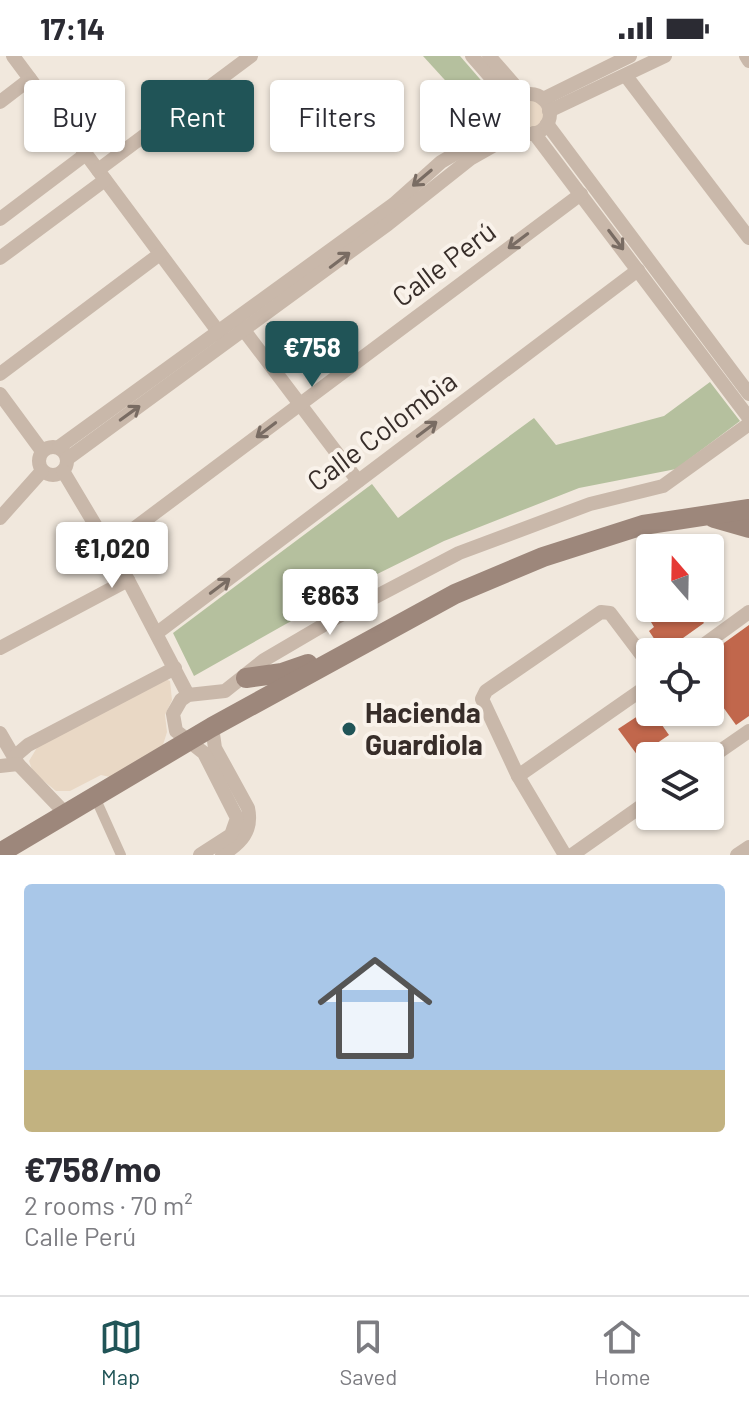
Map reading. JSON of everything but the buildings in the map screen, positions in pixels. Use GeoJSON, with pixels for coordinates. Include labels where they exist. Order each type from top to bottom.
{"type":"FeatureCollection","features":[{"type":"Feature","properties":{"kind":"main road"},"geometry":{"type":"LineString","coordinates":[[0,853],[159,758],[173,739],[219,723],[455,594],[543,557],[643,525],[749,509]]}},
{"type":"Feature","properties":{"kind":"main road"},"geometry":{"type":"LineString","coordinates":[[710,517],[749,528]]}},
{"type":"Feature","properties":{"kind":"main road"},"geometry":{"type":"LineString","coordinates":[[246,678],[300,669],[430,598],[455,594]]}},
{"type":"Feature","properties":{"kind":"street"},"geometry":{"type":"LineString","coordinates":[[13,56],[227,343]]}},
{"type":"Feature","properties":{"kind":"street"},"geometry":{"type":"LineString","coordinates":[[0,258],[251,56]]}},
{"type":"Feature","properties":{"kind":"street"},"geometry":{"type":"LineString","coordinates":[[472,56],[498,80]]}},
{"type":"Feature","properties":{"kind":"street"},"geometry":{"type":"LineString","coordinates":[[489,56],[505,80]]}},
{"type":"Feature","properties":{"kind":"street"},"geometry":{"type":"LineString","coordinates":[[543,117],[612,60],[630,56]]}},
{"type":"Feature","properties":{"kind":"street"},"geometry":{"type":"LineString","coordinates":[[530,121],[665,56]]}},
{"type":"Feature","properties":{"kind":"street"},"geometry":{"type":"LineString","coordinates":[[746,56],[749,61]]}},
{"type":"Feature","properties":{"kind":"street"},"geometry":{"type":"LineString","coordinates":[[626,76],[749,238]]}},
{"type":"Feature","properties":{"kind":"street"},"geometry":{"type":"LineString","coordinates":[[0,102],[30,79]]}},
{"type":"Feature","properties":{"kind":"street"},"geometry":{"type":"LineString","coordinates":[[530,108],[543,117],[749,394]]}},
{"type":"Feature","properties":{"kind":"street"},"geometry":{"type":"LineString","coordinates":[[543,117],[581,194],[749,418]]}},
{"type":"Feature","properties":{"kind":"street"},"geometry":{"type":"LineString","coordinates":[[188,695],[63,459],[49,447],[42,451],[38,462],[42,471],[52,475],[63,459],[217,331],[240,324],[480,152]]}},
{"type":"Feature","properties":{"kind":"street"},"geometry":{"type":"LineString","coordinates":[[0,219],[86,154]]}},
{"type":"Feature","properties":{"kind":"street","name":"Calle Perú"},"geometry":{"type":"LineString","coordinates":[[108,548],[581,194]]}},
{"type":"Feature","properties":{"kind":"street"},"geometry":{"type":"LineString","coordinates":[[0,374],[160,254]]}},
{"type":"Feature","properties":{"kind":"street","name":"Calle Colombia"},"geometry":{"type":"LineString","coordinates":[[157,633],[638,270]]}},
{"type":"Feature","properties":{"kind":"street"},"geometry":{"type":"LineString","coordinates":[[63,459],[227,343],[240,324]]}},
{"type":"Feature","properties":{"kind":"street"},"geometry":{"type":"LineString","coordinates":[[240,324],[358,481]]}},
{"type":"Feature","properties":{"kind":"street"},"geometry":{"type":"LineString","coordinates":[[0,394],[42,451]]}},
{"type":"Feature","properties":{"kind":"street"},"geometry":{"type":"LineString","coordinates":[[222,855],[241,842],[242,828],[204,753],[181,735],[173,714],[176,706],[188,695],[211,695],[225,691],[246,678],[264,660],[339,616],[459,553],[590,504],[663,486],[749,424]]}},
{"type":"Feature","properties":{"kind":"street"},"geometry":{"type":"LineString","coordinates":[[0,518],[42,471]]}},
{"type":"Feature","properties":{"kind":"street"},"geometry":{"type":"LineString","coordinates":[[0,648],[128,580]]}},
{"type":"Feature","properties":{"kind":"street"},"geometry":{"type":"LineString","coordinates":[[565,855],[518,776],[482,699],[486,691],[601,612],[610,613],[636,647]]}},
{"type":"Feature","properties":{"kind":"street"},"geometry":{"type":"LineString","coordinates":[[713,638],[749,612]]}},
{"type":"Feature","properties":{"kind":"street"},"geometry":{"type":"LineString","coordinates":[[0,766],[16,760],[28,745],[175,668]]}},
{"type":"Feature","properties":{"kind":"street"},"geometry":{"type":"LineString","coordinates":[[518,776],[636,694]]}},
{"type":"Feature","properties":{"kind":"street"},"geometry":{"type":"LineString","coordinates":[[200,855],[242,828],[250,818],[248,808],[215,748],[219,723],[217,699],[211,695]]}},
{"type":"Feature","properties":{"kind":"street"},"geometry":{"type":"LineString","coordinates":[[724,748],[749,731]]}},
{"type":"Feature","properties":{"kind":"street"},"geometry":{"type":"LineString","coordinates":[[0,733],[16,760],[65,813]]}},
{"type":"Feature","properties":{"kind":"street"},"geometry":{"type":"LineString","coordinates":[[94,795],[121,855]]}},
{"type":"Feature","properties":{"kind":"street"},"geometry":{"type":"LineString","coordinates":[[572,855],[636,810]]}},
{"type":"Feature","properties":{"kind":"street"},"geometry":{"type":"LineString","coordinates":[[737,855],[749,847]]}},
{"type":"Feature","properties":{"kind":"green space"},"geometry":{"type":"Polygon","coordinates":[[[423,56],[460,56],[481,80],[445,80],[423,56]]]}},
{"type":"Feature","properties":{"kind":"green space"},"geometry":{"type":"Polygon","coordinates":[[[710,382],[740,421],[676,469],[579,488],[444,541],[355,585],[194,676],[173,633],[372,484],[398,518],[534,418],[556,445],[664,416],[710,382]]]}},
{"type":"Feature","properties":{"kind":"shaded area"},"geometry":{"type":"Polygon","coordinates":[[[530,98],[536,99],[545,108],[545,120],[536,129],[530,130],[530,98]]]}},
{"type":"Feature","properties":{"kind":"shaded area"},"geometry":{"type":"Polygon","coordinates":[[[165,679],[170,681],[172,700],[165,715],[167,732],[163,745],[110,777],[101,775],[70,791],[56,791],[33,772],[29,761],[38,746],[165,679]]]}},
{"type":"Feature","properties":{"kind":"place","name":"Hacienda Guardiola"},"geometry":{"type":"Point","coordinates":[349,729]}}]}
